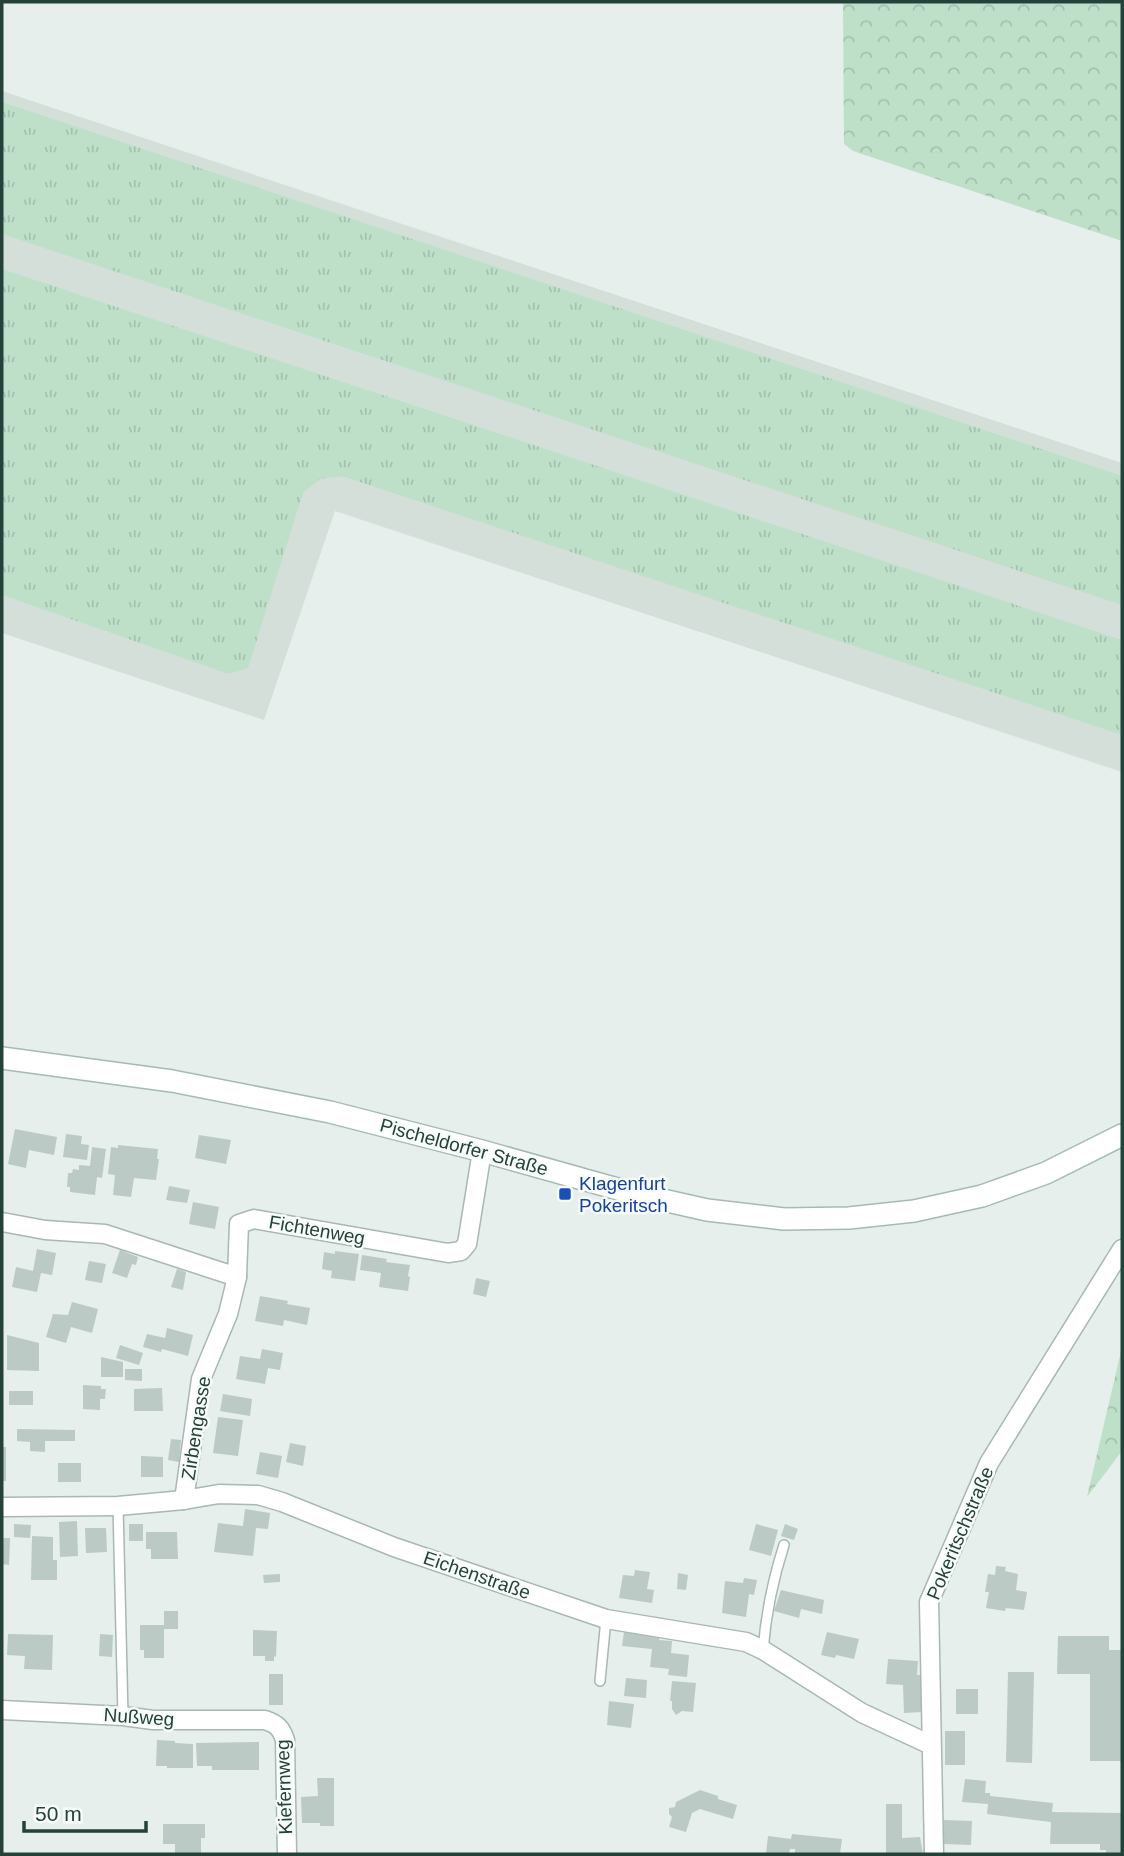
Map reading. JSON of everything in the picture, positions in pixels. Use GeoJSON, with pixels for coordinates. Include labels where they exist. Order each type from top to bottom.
{"type":"FeatureCollection","features":[{"type":"Feature","properties":{"kind":"main road","name":"Pischeldorfer Straße"},"geometry":{"type":"LineString","coordinates":[[2,1058],[172,1082],[330,1112],[632,1193],[707,1210],[784,1219],[849,1218],[914,1211],[982,1196],[1046,1173],[1122,1135]]}},
{"type":"Feature","properties":{"kind":"street","name":"Fichtenweg"},"geometry":{"type":"LineString","coordinates":[[237,1277],[239,1224],[254,1219],[448,1253],[461,1251],[467,1244],[469,1235],[482,1151]]}},
{"type":"Feature","properties":{"kind":"street"},"geometry":{"type":"LineString","coordinates":[[2,1222],[45,1230],[105,1234],[237,1277]]}},
{"type":"Feature","properties":{"kind":"street","name":"Pokeritschstraße"},"geometry":{"type":"LineString","coordinates":[[934,1854],[929,1602],[989,1463],[1122,1249]]}},
{"type":"Feature","properties":{"kind":"street","name":"Zirbengasse"},"geometry":{"type":"LineString","coordinates":[[184,1500],[201,1379],[228,1314],[237,1277]]}},
{"type":"Feature","properties":{"kind":"street","name":"Eichenstraße"},"geometry":{"type":"LineString","coordinates":[[2,1507],[118,1506],[219,1494],[258,1495],[394,1547],[606,1619],[746,1642],[862,1713],[931,1745]]}},
{"type":"Feature","properties":{"kind":"street","name":"Nußweg"},"geometry":{"type":"LineString","coordinates":[[2,1710],[152,1720],[265,1720],[275,1723]]}},
{"type":"Feature","properties":{"kind":"street","name":"Kiefernweg"},"geometry":{"type":"LineString","coordinates":[[275,1723],[282,1730],[285,1740],[287,1854]]}},
{"type":"Feature","properties":{"kind":"lane"},"geometry":{"type":"LineString","coordinates":[[118,1506],[123,1716]]}},
{"type":"Feature","properties":{"kind":"lane"},"geometry":{"type":"LineString","coordinates":[[763,1650],[774,1576],[784,1545]]}},
{"type":"Feature","properties":{"kind":"lane"},"geometry":{"type":"LineString","coordinates":[[600,1681],[606,1619]]}},
{"type":"Feature","properties":{"kind":"shaded area"},"geometry":{"type":"Polygon","coordinates":[[[2,91],[1122,463],[1122,772],[335,511],[264,720],[2,633],[2,91]]]}},
{"type":"Feature","properties":{"kind":"green space"},"geometry":{"type":"Polygon","coordinates":[[[843,2],[1122,2],[1122,241],[853,151],[844,144],[843,2]]]}},
{"type":"Feature","properties":{"kind":"green space"},"geometry":{"type":"Polygon","coordinates":[[[2,102],[1122,476],[1122,605],[2,234],[2,102]]]}},
{"type":"Feature","properties":{"kind":"green space"},"geometry":{"type":"Polygon","coordinates":[[[2,269],[1122,640],[1122,735],[342,476],[320,479],[303,493],[248,668],[229,674],[2,595],[2,269]]]}},
{"type":"Feature","properties":{"kind":"green space"},"geometry":{"type":"Polygon","coordinates":[[[1122,1347],[1122,1451],[1087,1497],[1122,1347]]]}},
{"type":"Feature","properties":{"kind":"building"},"geometry":{"type":"Polygon","coordinates":[[[15,1129],[57,1137],[54,1155],[29,1150],[26,1168],[8,1164],[15,1129]]]}},
{"type":"Feature","properties":{"kind":"building"},"geometry":{"type":"Polygon","coordinates":[[[66,1134],[82,1136],[81,1144],[89,1145],[87,1160],[63,1157],[66,1134]]]}},
{"type":"Feature","properties":{"kind":"building"},"geometry":{"type":"Polygon","coordinates":[[[199,1135],[231,1140],[226,1164],[195,1158],[199,1135]]]}},
{"type":"Feature","properties":{"kind":"building"},"geometry":{"type":"Polygon","coordinates":[[[118,1145],[158,1149],[156,1180],[134,1178],[131,1197],[113,1195],[115,1175],[108,1174],[111,1147],[118,1148],[118,1145]]]}},
{"type":"Feature","properties":{"kind":"building"},"geometry":{"type":"Polygon","coordinates":[[[92,1147],[106,1149],[102,1178],[97,1177],[95,1195],[70,1192],[70,1187],[67,1187],[68,1173],[72,1173],[73,1169],[79,1170],[79,1165],[90,1166],[92,1147]]]}},
{"type":"Feature","properties":{"kind":"building"},"geometry":{"type":"Polygon","coordinates":[[[169,1186],[190,1190],[187,1203],[166,1200],[169,1186]]]}},
{"type":"Feature","properties":{"kind":"building"},"geometry":{"type":"Polygon","coordinates":[[[193,1202],[219,1207],[215,1229],[189,1224],[193,1202]]]}},
{"type":"Feature","properties":{"kind":"building"},"geometry":{"type":"Polygon","coordinates":[[[37,1249],[56,1253],[52,1275],[41,1273],[37,1292],[12,1287],[16,1267],[33,1271],[37,1249]]]}},
{"type":"Feature","properties":{"kind":"building"},"geometry":{"type":"Polygon","coordinates":[[[120,1250],[138,1257],[127,1278],[112,1273],[120,1250]]]}},
{"type":"Feature","properties":{"kind":"building"},"geometry":{"type":"Polygon","coordinates":[[[335,1251],[359,1254],[355,1281],[331,1278],[332,1271],[322,1269],[324,1252],[335,1254],[335,1251]]]}},
{"type":"Feature","properties":{"kind":"building"},"geometry":{"type":"Polygon","coordinates":[[[362,1255],[410,1265],[408,1291],[379,1287],[381,1273],[360,1270],[362,1255]]]}},
{"type":"Feature","properties":{"kind":"building"},"geometry":{"type":"Polygon","coordinates":[[[89,1261],[106,1264],[102,1283],[85,1280],[89,1261]]]}},
{"type":"Feature","properties":{"kind":"building"},"geometry":{"type":"Polygon","coordinates":[[[177,1269],[186,1272],[183,1290],[171,1287],[177,1269]]]}},
{"type":"Feature","properties":{"kind":"building"},"geometry":{"type":"Polygon","coordinates":[[[476,1278],[490,1281],[486,1297],[473,1294],[476,1278]]]}},
{"type":"Feature","properties":{"kind":"building"},"geometry":{"type":"Polygon","coordinates":[[[260,1296],[310,1308],[307,1325],[284,1320],[283,1326],[255,1321],[260,1296]]]}},
{"type":"Feature","properties":{"kind":"building"},"geometry":{"type":"Polygon","coordinates":[[[72,1302],[98,1309],[92,1333],[71,1327],[66,1343],[46,1337],[53,1314],[68,1315],[72,1302]]]}},
{"type":"Feature","properties":{"kind":"building"},"geometry":{"type":"Polygon","coordinates":[[[167,1328],[193,1335],[188,1356],[143,1347],[147,1334],[165,1338],[167,1328]]]}},
{"type":"Feature","properties":{"kind":"building"},"geometry":{"type":"Polygon","coordinates":[[[7,1335],[39,1343],[39,1371],[7,1370],[7,1335]]]}},
{"type":"Feature","properties":{"kind":"building"},"geometry":{"type":"Polygon","coordinates":[[[120,1345],[143,1353],[139,1365],[116,1358],[120,1345]]]}},
{"type":"Feature","properties":{"kind":"building"},"geometry":{"type":"Polygon","coordinates":[[[262,1349],[283,1353],[280,1370],[268,1368],[265,1384],[236,1379],[240,1356],[260,1359],[262,1349]]]}},
{"type":"Feature","properties":{"kind":"building"},"geometry":{"type":"Polygon","coordinates":[[[101,1357],[123,1362],[123,1377],[101,1377],[101,1357]]]}},
{"type":"Feature","properties":{"kind":"building"},"geometry":{"type":"Polygon","coordinates":[[[125,1369],[142,1369],[142,1381],[125,1380],[125,1369]]]}},
{"type":"Feature","properties":{"kind":"building"},"geometry":{"type":"Polygon","coordinates":[[[83,1385],[106,1389],[105,1399],[100,1399],[100,1410],[83,1409],[83,1385]]]}},
{"type":"Feature","properties":{"kind":"building"},"geometry":{"type":"Polygon","coordinates":[[[162,1388],[163,1411],[134,1411],[134,1389],[162,1388]]]}},
{"type":"Feature","properties":{"kind":"building"},"geometry":{"type":"Polygon","coordinates":[[[9,1391],[33,1391],[33,1405],[9,1405],[9,1391]]]}},
{"type":"Feature","properties":{"kind":"building"},"geometry":{"type":"Polygon","coordinates":[[[223,1394],[252,1399],[250,1416],[220,1411],[223,1394]]]}},
{"type":"Feature","properties":{"kind":"building"},"geometry":{"type":"Polygon","coordinates":[[[218,1417],[243,1420],[238,1456],[213,1453],[218,1417]]]}},
{"type":"Feature","properties":{"kind":"building"},"geometry":{"type":"Polygon","coordinates":[[[17,1429],[75,1430],[75,1441],[45,1441],[45,1452],[30,1451],[30,1442],[17,1441],[17,1429]]]}},
{"type":"Feature","properties":{"kind":"building"},"geometry":{"type":"Polygon","coordinates":[[[171,1439],[181,1440],[179,1462],[168,1460],[171,1439]]]}},
{"type":"Feature","properties":{"kind":"building"},"geometry":{"type":"Polygon","coordinates":[[[290,1443],[306,1446],[303,1466],[286,1462],[290,1443]]]}},
{"type":"Feature","properties":{"kind":"building"},"geometry":{"type":"Polygon","coordinates":[[[2,1447],[6,1447],[6,1481],[2,1481],[2,1447]]]}},
{"type":"Feature","properties":{"kind":"building"},"geometry":{"type":"Polygon","coordinates":[[[260,1452],[282,1456],[278,1478],[256,1474],[260,1452]]]}},
{"type":"Feature","properties":{"kind":"building"},"geometry":{"type":"Polygon","coordinates":[[[141,1456],[163,1457],[163,1477],[141,1477],[141,1456]]]}},
{"type":"Feature","properties":{"kind":"building"},"geometry":{"type":"Polygon","coordinates":[[[58,1463],[81,1463],[81,1482],[58,1482],[58,1463]]]}},
{"type":"Feature","properties":{"kind":"building"},"geometry":{"type":"Polygon","coordinates":[[[245,1509],[270,1513],[268,1529],[256,1528],[253,1556],[214,1552],[218,1523],[243,1526],[245,1509]]]}},
{"type":"Feature","properties":{"kind":"building"},"geometry":{"type":"Polygon","coordinates":[[[77,1521],[78,1556],[60,1557],[59,1522],[77,1521]]]}},
{"type":"Feature","properties":{"kind":"building"},"geometry":{"type":"Polygon","coordinates":[[[14,1524],[31,1525],[30,1538],[14,1537],[14,1524]]]}},
{"type":"Feature","properties":{"kind":"building"},"geometry":{"type":"Polygon","coordinates":[[[129,1524],[143,1524],[143,1541],[129,1541],[129,1524]]]}},
{"type":"Feature","properties":{"kind":"building"},"geometry":{"type":"Polygon","coordinates":[[[756,1524],[778,1530],[771,1556],[749,1550],[756,1524]]]}},
{"type":"Feature","properties":{"kind":"building"},"geometry":{"type":"Polygon","coordinates":[[[785,1524],[798,1529],[794,1540],[781,1536],[785,1524]]]}},
{"type":"Feature","properties":{"kind":"building"},"geometry":{"type":"Polygon","coordinates":[[[85,1528],[106,1528],[107,1552],[86,1553],[85,1528]]]}},
{"type":"Feature","properties":{"kind":"building"},"geometry":{"type":"Polygon","coordinates":[[[146,1532],[177,1532],[178,1559],[151,1559],[151,1549],[146,1549],[146,1532]]]}},
{"type":"Feature","properties":{"kind":"building"},"geometry":{"type":"Polygon","coordinates":[[[32,1536],[53,1537],[53,1560],[57,1560],[57,1580],[31,1580],[32,1536]]]}},
{"type":"Feature","properties":{"kind":"building"},"geometry":{"type":"Polygon","coordinates":[[[2,1538],[10,1538],[9,1565],[2,1564],[2,1538]]]}},
{"type":"Feature","properties":{"kind":"building"},"geometry":{"type":"Polygon","coordinates":[[[996,1566],[1006,1567],[1005,1571],[1018,1574],[1016,1590],[1027,1592],[1024,1610],[986,1608],[988,1574],[995,1575],[996,1566]]]}},
{"type":"Feature","properties":{"kind":"building"},"geometry":{"type":"Polygon","coordinates":[[[635,1570],[650,1572],[647,1589],[654,1590],[652,1603],[619,1598],[623,1575],[634,1576],[635,1570]]]}},
{"type":"Feature","properties":{"kind":"building"},"geometry":{"type":"Polygon","coordinates":[[[678,1573],[688,1575],[686,1590],[677,1589],[678,1573]]]}},
{"type":"Feature","properties":{"kind":"building"},"geometry":{"type":"Polygon","coordinates":[[[280,1574],[280,1582],[264,1583],[263,1575],[280,1574]]]}},
{"type":"Feature","properties":{"kind":"building"},"geometry":{"type":"Polygon","coordinates":[[[744,1578],[757,1580],[754,1595],[749,1594],[746,1617],[722,1613],[725,1581],[743,1583],[744,1578]]]}},
{"type":"Feature","properties":{"kind":"building"},"geometry":{"type":"Polygon","coordinates":[[[781,1590],[824,1600],[822,1614],[801,1609],[799,1618],[774,1611],[781,1590]]]}},
{"type":"Feature","properties":{"kind":"building"},"geometry":{"type":"Polygon","coordinates":[[[164,1611],[178,1611],[178,1629],[164,1629],[164,1658],[144,1658],[144,1650],[140,1650],[140,1625],[164,1625],[164,1611]]]}},
{"type":"Feature","properties":{"kind":"building"},"geometry":{"type":"Polygon","coordinates":[[[253,1630],[277,1631],[274,1661],[265,1661],[265,1656],[253,1656],[253,1630]]]}},
{"type":"Feature","properties":{"kind":"building"},"geometry":{"type":"Polygon","coordinates":[[[624,1632],[660,1636],[659,1640],[672,1641],[671,1653],[689,1655],[687,1677],[668,1675],[669,1669],[650,1667],[652,1649],[622,1646],[624,1632]]]}},
{"type":"Feature","properties":{"kind":"building"},"geometry":{"type":"Polygon","coordinates":[[[827,1632],[859,1639],[854,1659],[821,1655],[827,1632]]]}},
{"type":"Feature","properties":{"kind":"building"},"geometry":{"type":"Polygon","coordinates":[[[8,1634],[53,1635],[52,1670],[24,1669],[25,1656],[7,1655],[8,1634]]]}},
{"type":"Feature","properties":{"kind":"building"},"geometry":{"type":"Polygon","coordinates":[[[100,1634],[113,1635],[112,1657],[99,1656],[100,1634]]]}},
{"type":"Feature","properties":{"kind":"building"},"geometry":{"type":"Polygon","coordinates":[[[1058,1636],[1109,1636],[1109,1650],[1122,1650],[1122,1761],[1090,1761],[1090,1674],[1057,1674],[1058,1636]]]}},
{"type":"Feature","properties":{"kind":"building"},"geometry":{"type":"Polygon","coordinates":[[[888,1659],[918,1661],[922,1712],[904,1713],[903,1685],[886,1684],[888,1659]]]}},
{"type":"Feature","properties":{"kind":"building"},"geometry":{"type":"Polygon","coordinates":[[[1008,1672],[1034,1672],[1032,1763],[1006,1762],[1008,1672]]]}},
{"type":"Feature","properties":{"kind":"building"},"geometry":{"type":"Polygon","coordinates":[[[269,1674],[283,1674],[283,1705],[269,1705],[269,1674]]]}},
{"type":"Feature","properties":{"kind":"building"},"geometry":{"type":"Polygon","coordinates":[[[626,1678],[647,1680],[646,1698],[624,1696],[626,1678]]]}},
{"type":"Feature","properties":{"kind":"building"},"geometry":{"type":"Polygon","coordinates":[[[672,1681],[696,1683],[693,1712],[682,1711],[676,1715],[670,1701],[672,1681]]]}},
{"type":"Feature","properties":{"kind":"building"},"geometry":{"type":"Polygon","coordinates":[[[956,1689],[978,1689],[978,1714],[956,1714],[956,1689]]]}},
{"type":"Feature","properties":{"kind":"building"},"geometry":{"type":"Polygon","coordinates":[[[609,1701],[634,1704],[631,1728],[607,1725],[609,1701]]]}},
{"type":"Feature","properties":{"kind":"building"},"geometry":{"type":"Polygon","coordinates":[[[945,1731],[965,1731],[965,1765],[945,1765],[945,1731]]]}},
{"type":"Feature","properties":{"kind":"building"},"geometry":{"type":"Polygon","coordinates":[[[157,1740],[193,1744],[193,1768],[156,1766],[157,1740]]]}},
{"type":"Feature","properties":{"kind":"building"},"geometry":{"type":"Polygon","coordinates":[[[259,1742],[259,1770],[212,1770],[212,1766],[197,1766],[196,1743],[259,1742]]]}},
{"type":"Feature","properties":{"kind":"building"},"geometry":{"type":"Polygon","coordinates":[[[317,1778],[334,1778],[334,1826],[302,1823],[301,1797],[318,1796],[317,1778]]]}},
{"type":"Feature","properties":{"kind":"building"},"geometry":{"type":"Polygon","coordinates":[[[965,1779],[986,1781],[985,1793],[990,1793],[990,1796],[1053,1803],[1052,1812],[1122,1813],[1122,1854],[1106,1854],[1106,1850],[1100,1850],[1100,1844],[1050,1844],[1051,1822],[987,1814],[988,1804],[962,1802],[965,1779]]]}},
{"type":"Feature","properties":{"kind":"building"},"geometry":{"type":"Polygon","coordinates":[[[700,1790],[737,1805],[733,1819],[700,1809],[692,1813],[686,1832],[669,1827],[672,1817],[669,1808],[675,1807],[676,1802],[700,1790]]]}},
{"type":"Feature","properties":{"kind":"building"},"geometry":{"type":"Polygon","coordinates":[[[886,1804],[902,1804],[902,1838],[920,1837],[923,1854],[886,1854],[886,1804]]]}},
{"type":"Feature","properties":{"kind":"building"},"geometry":{"type":"Polygon","coordinates":[[[944,1820],[972,1821],[971,1845],[943,1844],[944,1820]]]}},
{"type":"Feature","properties":{"kind":"building"},"geometry":{"type":"Polygon","coordinates":[[[163,1824],[205,1824],[205,1838],[201,1838],[201,1854],[175,1853],[175,1844],[163,1844],[163,1824]]]}},
{"type":"Feature","properties":{"kind":"building"},"geometry":{"type":"Polygon","coordinates":[[[792,1834],[842,1839],[840,1854],[795,1853],[795,1849],[790,1849],[789,1854],[766,1854],[768,1836],[791,1839],[792,1834]]]}},
{"type":"Feature","properties":{"kind":"place","name":"Klagenfurt Pokeritsch"},"geometry":{"type":"Point","coordinates":[565,1194]}}]}
